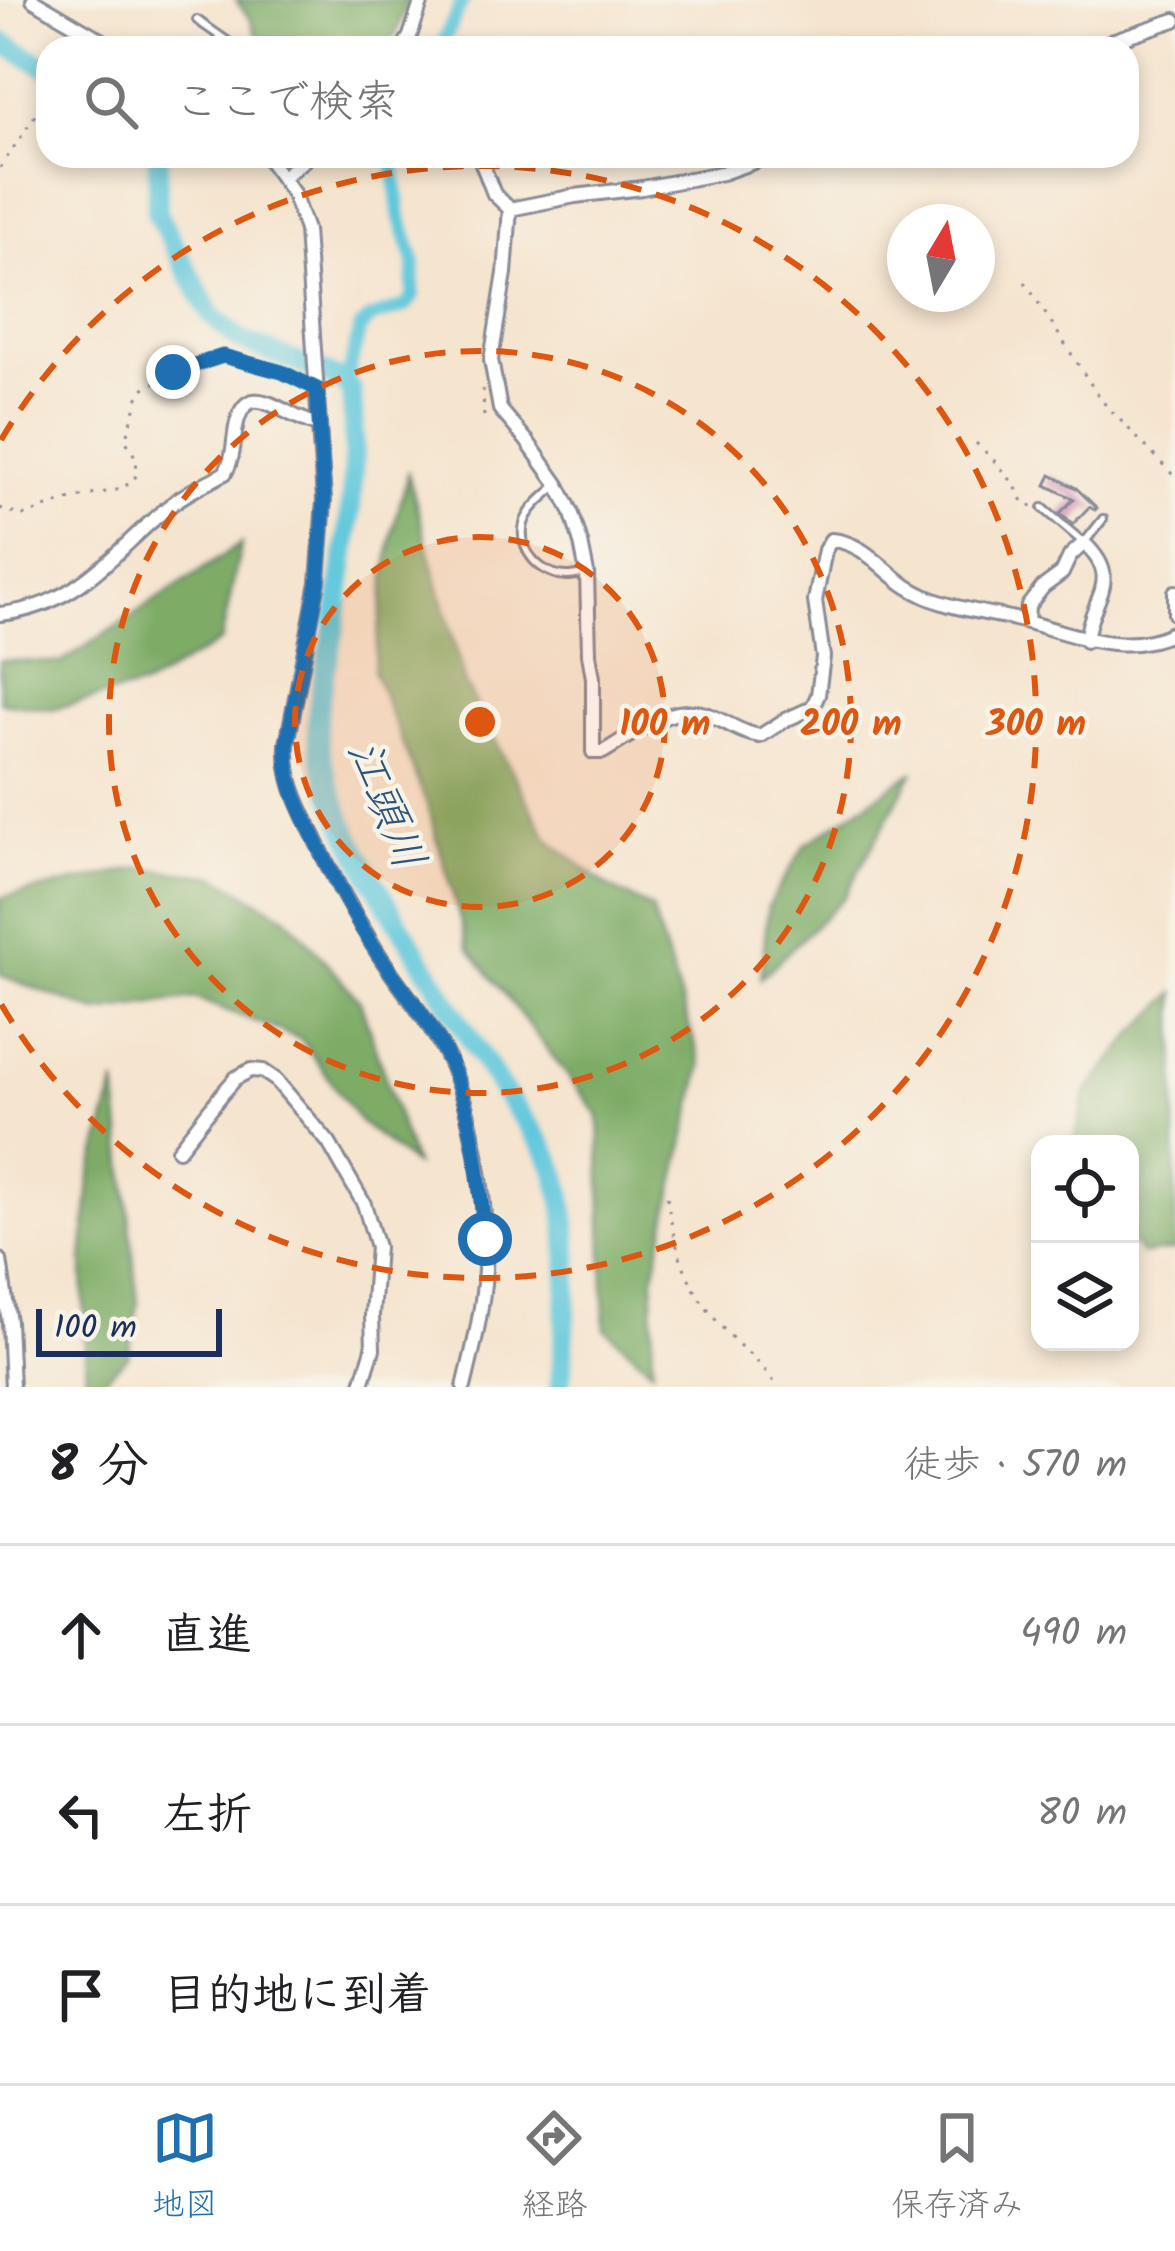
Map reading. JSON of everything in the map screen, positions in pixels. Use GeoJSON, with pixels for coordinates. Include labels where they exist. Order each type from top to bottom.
{"type":"FeatureCollection","features":[{"type":"Feature","properties":{"kind":"street"},"geometry":{"type":"LineString","coordinates":[[33,0],[94,36]]}},
{"type":"Feature","properties":{"kind":"street"},"geometry":{"type":"LineString","coordinates":[[410,36],[422,0]]}},
{"type":"Feature","properties":{"kind":"street"},"geometry":{"type":"LineString","coordinates":[[1126,36],[1175,20]]}},
{"type":"Feature","properties":{"kind":"street"},"geometry":{"type":"LineString","coordinates":[[276,168],[293,193],[307,230],[324,500],[318,583],[286,763],[290,786],[332,876],[376,951],[440,1043],[460,1089],[481,1188],[485,1276],[466,1381],[454,1387]]}},
{"type":"Feature","properties":{"kind":"street"},"geometry":{"type":"LineString","coordinates":[[283,177],[294,168]]}},
{"type":"Feature","properties":{"kind":"street"},"geometry":{"type":"LineString","coordinates":[[483,168],[494,194],[510,209]]}},
{"type":"Feature","properties":{"kind":"street"},"geometry":{"type":"LineString","coordinates":[[510,209],[736,168]]}},
{"type":"Feature","properties":{"kind":"street"},"geometry":{"type":"LineString","coordinates":[[510,209],[506,273],[491,360],[500,409],[558,485],[571,511],[587,573],[593,752],[599,754],[677,713],[702,712],[760,736],[812,708],[823,657],[815,601],[831,540],[846,541],[908,587],[946,606],[1027,622],[1086,641],[1141,643],[1175,632]]}},
{"type":"Feature","properties":{"kind":"street"},"geometry":{"type":"LineString","coordinates":[[0,614],[35,606],[83,585],[178,500],[225,473],[242,409],[250,402],[258,399],[279,406],[319,426]]}},
{"type":"Feature","properties":{"kind":"street"},"geometry":{"type":"LineString","coordinates":[[1027,622],[1028,606],[1084,543],[1101,559],[1104,573],[1086,641]]}},
{"type":"Feature","properties":{"kind":"street"},"geometry":{"type":"LineString","coordinates":[[1175,592],[1175,614]]}},
{"type":"Feature","properties":{"kind":"street"},"geometry":{"type":"LineString","coordinates":[[178,1150],[236,1078],[250,1070],[268,1073],[329,1143],[364,1204],[377,1247],[374,1348],[361,1387]]}},
{"type":"Feature","properties":{"kind":"street"},"geometry":{"type":"LineString","coordinates":[[0,1260],[12,1387]]}},
{"type":"Feature","properties":{"kind":"lane"},"geometry":{"type":"LineString","coordinates":[[197,20],[220,36]]}},
{"type":"Feature","properties":{"kind":"lane"},"geometry":{"type":"LineString","coordinates":[[558,485],[537,503],[524,523],[524,545],[537,566],[563,577],[587,573]]}},
{"type":"Feature","properties":{"kind":"lane"},"geometry":{"type":"LineString","coordinates":[[1043,508],[1084,543],[1103,519]]}},
{"type":"Feature","properties":{"kind":"path"},"geometry":{"type":"LineString","coordinates":[[0,168],[36,114]]}},
{"type":"Feature","properties":{"kind":"path"},"geometry":{"type":"LineString","coordinates":[[1025,283],[1100,400],[1175,477]]}},
{"type":"Feature","properties":{"kind":"path"},"geometry":{"type":"LineString","coordinates":[[0,508],[22,516],[70,499],[121,489],[135,478],[137,460],[126,441],[139,394],[173,372],[223,356],[317,386]]}},
{"type":"Feature","properties":{"kind":"path"},"geometry":{"type":"LineString","coordinates":[[976,443],[997,462],[1024,504],[1043,508]]}},
{"type":"Feature","properties":{"kind":"path"},"geometry":{"type":"LineString","coordinates":[[667,1197],[673,1237],[692,1289],[731,1337],[770,1373],[777,1387]]}},
{"type":"Feature","properties":{"kind":"green space"},"geometry":{"type":"Polygon","coordinates":[[[235,0],[409,0],[394,36],[257,36],[235,0]]]}},
{"type":"Feature","properties":{"kind":"green space"},"geometry":{"type":"Polygon","coordinates":[[[408,474],[465,684],[548,839],[608,887],[651,908],[702,1065],[654,1275],[652,1370],[605,1328],[599,1116],[468,947],[428,807],[373,670],[392,535],[408,474]]]}},
{"type":"Feature","properties":{"kind":"green space"},"geometry":{"type":"Polygon","coordinates":[[[241,544],[221,641],[145,686],[51,709],[0,702],[0,660],[61,663],[241,544]]]}},
{"type":"Feature","properties":{"kind":"green space"},"geometry":{"type":"Polygon","coordinates":[[[914,771],[844,897],[761,978],[768,906],[805,845],[914,771]]]}},
{"type":"Feature","properties":{"kind":"green space"},"geometry":{"type":"Polygon","coordinates":[[[141,868],[215,876],[287,917],[360,1001],[414,1165],[360,1122],[301,1039],[195,998],[97,1012],[0,975],[0,898],[141,868]]]}},
{"type":"Feature","properties":{"kind":"green space"},"geometry":{"type":"Polygon","coordinates":[[[1175,993],[1175,1250],[1139,1251],[1139,1135],[1076,1135],[1086,1093],[1175,993]]]}},
{"type":"Feature","properties":{"kind":"green space"},"geometry":{"type":"Polygon","coordinates":[[[116,1083],[138,1304],[128,1356],[95,1387],[86,1387],[83,1262],[90,1179],[116,1083]]]}},
{"type":"Feature","properties":{"kind":"building"},"geometry":{"type":"Polygon","coordinates":[[[1051,475],[1076,488],[1097,508],[1089,507],[1073,524],[1060,513],[1074,499],[1046,485],[1051,475]]]}},
{"type":"Feature","properties":{"kind":"waterway"},"geometry":{"type":"LineString","coordinates":[[446,36],[463,0]]}},
{"type":"Feature","properties":{"kind":"waterway","name":"江頭川"},"geometry":{"type":"LineString","coordinates":[[0,41],[36,61]]}},
{"type":"Feature","properties":{"kind":"waterway","name":"江頭川"},"geometry":{"type":"LineString","coordinates":[[158,168],[157,214],[212,316],[240,340],[328,374],[351,390],[350,509],[319,704],[320,752],[336,804],[372,877],[500,1087],[540,1142],[558,1178],[568,1255],[560,1387]]}},
{"type":"Feature","properties":{"kind":"waterway"},"geometry":{"type":"LineString","coordinates":[[346,384],[360,328],[371,318],[406,306],[413,296],[414,260],[400,216],[394,168]]}},
{"type":"Feature","properties":{"kind":"route"},"geometry":{"type":"LineString","coordinates":[[173,372],[223,356],[240,358],[317,389],[324,500],[318,583],[287,744],[290,786],[332,876],[376,951],[440,1043],[460,1089],[481,1188],[485,1239]]}}]}
